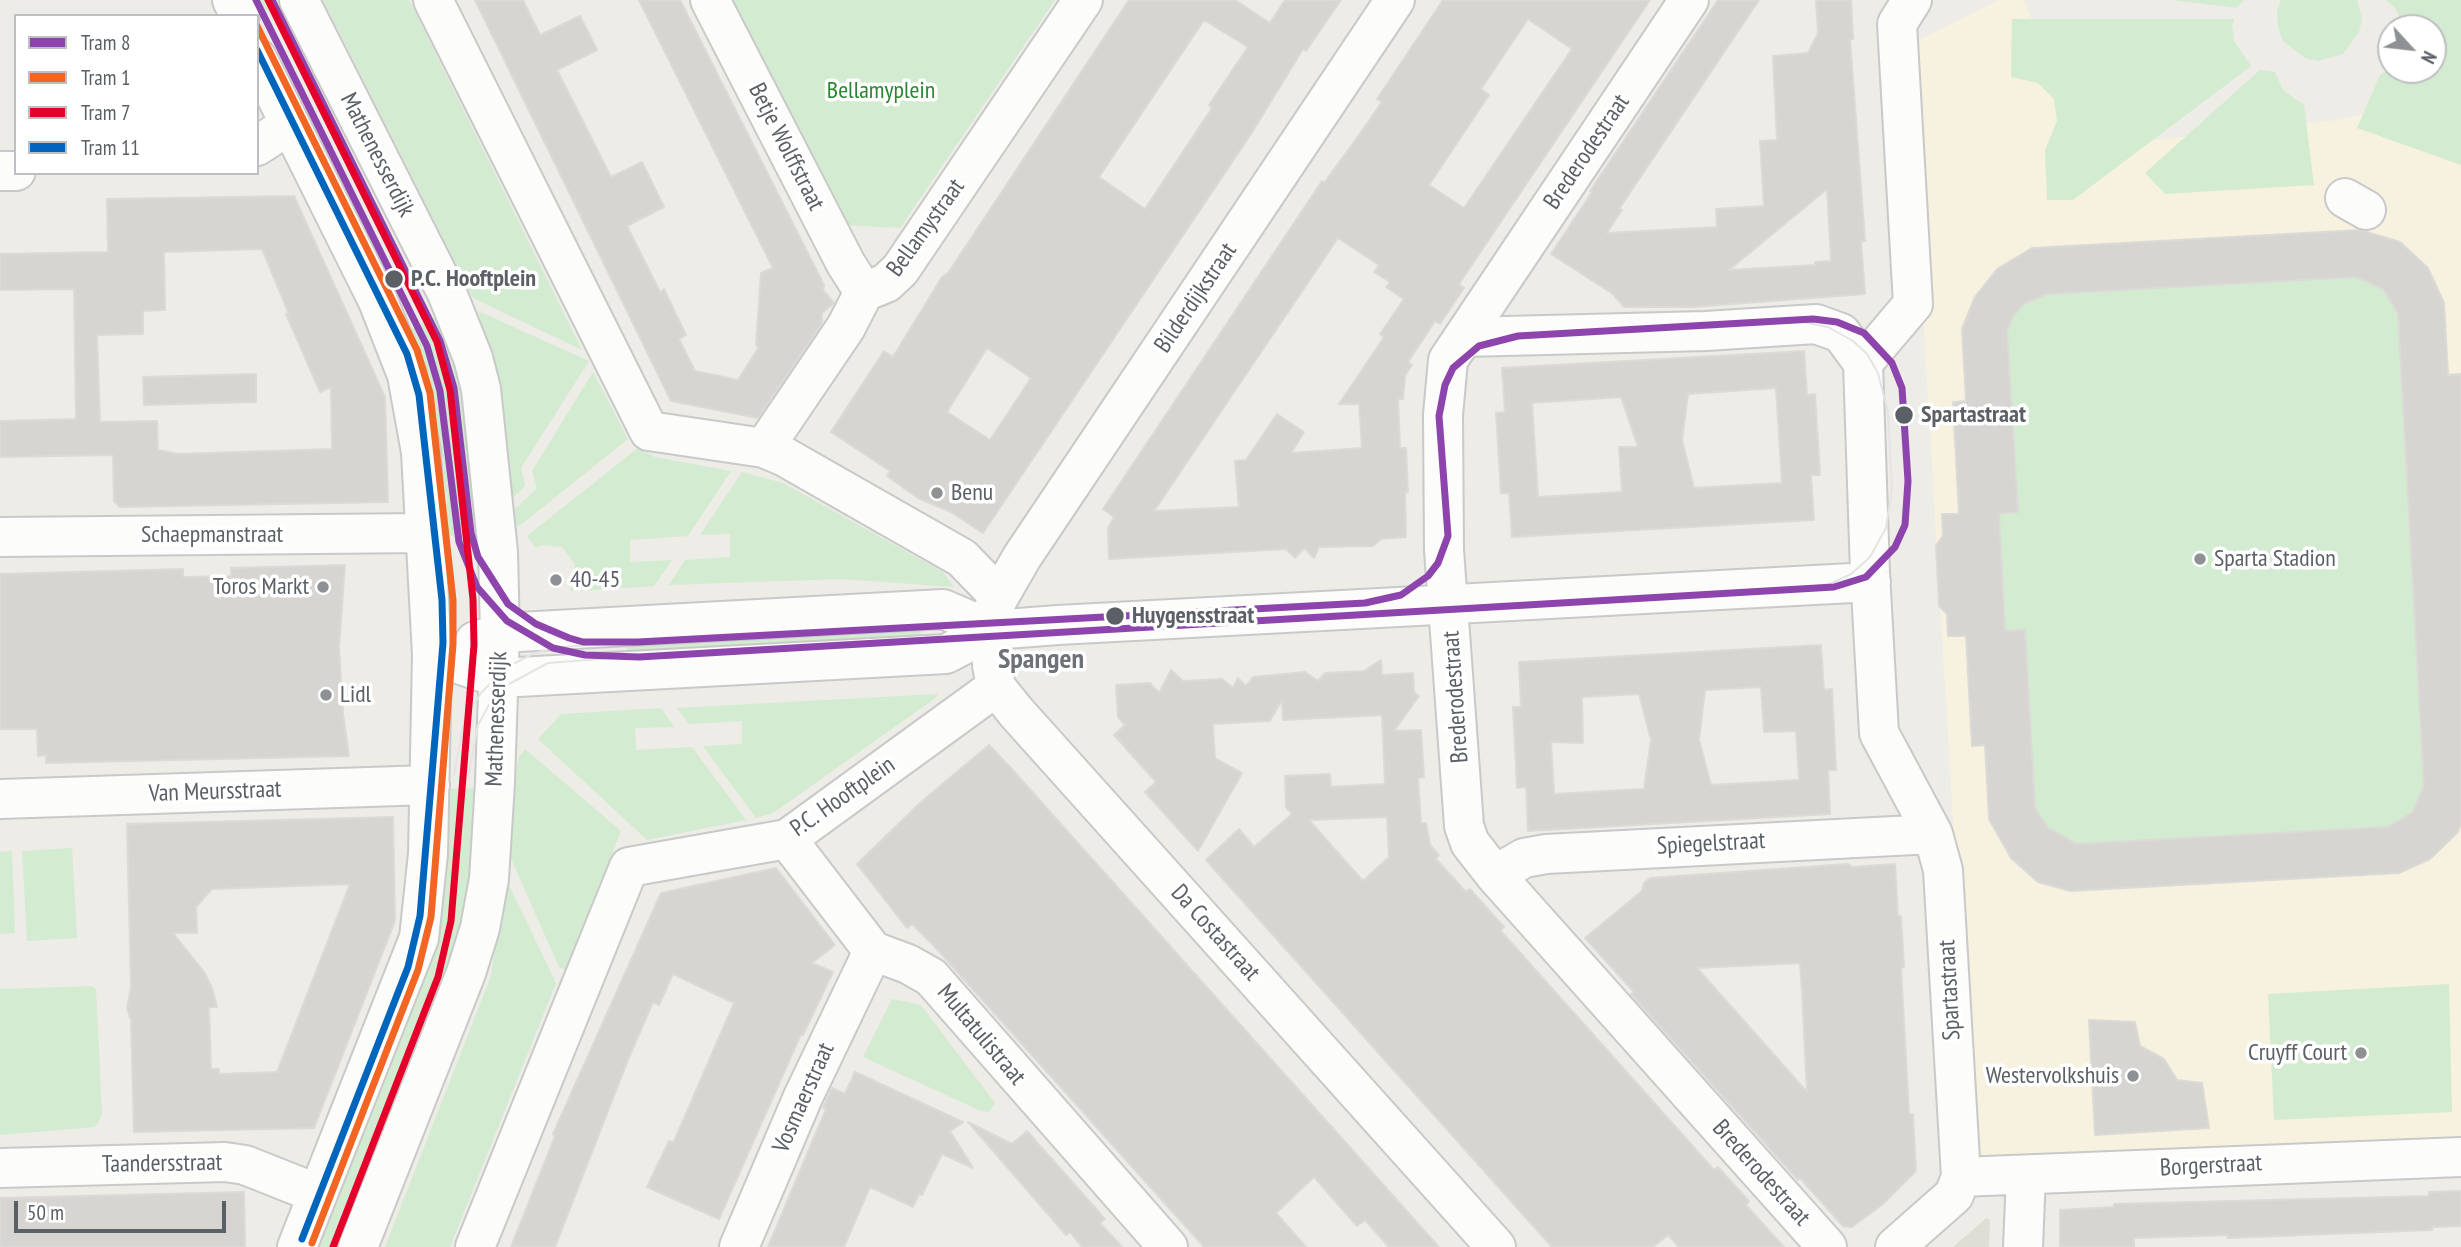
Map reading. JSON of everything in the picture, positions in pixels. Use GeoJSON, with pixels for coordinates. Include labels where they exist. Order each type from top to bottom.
{"type":"FeatureCollection","features":[{"type":"Feature","properties":{"kind":"street","name":"Mathenesserdijk"},"geometry":{"type":"LineString","coordinates":[[299,0],[447,293],[473,358],[481,389],[498,552],[499,678],[489,878],[480,928],[466,973],[358,1247]]}},
{"type":"Feature","properties":{"kind":"street"},"geometry":{"type":"LineString","coordinates":[[433,0],[649,431],[764,448],[962,558],[995,613],[996,687]]}},
{"type":"Feature","properties":{"kind":"street","name":"Betje Wolffstraat"},"geometry":{"type":"LineString","coordinates":[[710,0],[846,264],[864,292]]}},
{"type":"Feature","properties":{"kind":"street","name":"Bellamystraat"},"geometry":{"type":"LineString","coordinates":[[764,448],[846,327],[864,292],[887,283],[900,270],[1083,0]]}},
{"type":"Feature","properties":{"kind":"street","name":"Bilderdijkstraat"},"geometry":{"type":"LineString","coordinates":[[995,613],[1083,464],[1395,0]]}},
{"type":"Feature","properties":{"kind":"street","name":"Brederodestraat"},"geometry":{"type":"LineString","coordinates":[[1689,0],[1448,360],[1443,415],[1444,550],[1464,826],[1469,843],[1495,875],[1827,1247]]}},
{"type":"Feature","properties":{"kind":"street"},"geometry":{"type":"LineString","coordinates":[[1465,337],[1706,331],[1816,324],[1840,333],[1863,363],[1913,304],[1897,24],[1912,0]]}},
{"type":"Feature","properties":{"kind":"street"},"geometry":{"type":"LineString","coordinates":[[259,62],[378,301],[407,375],[421,452],[423,533],[432,655],[428,854],[419,938],[297,1247]]}},
{"type":"Feature","properties":{"kind":"street"},"geometry":{"type":"LineString","coordinates":[[259,145],[289,125]]}},
{"type":"Feature","properties":{"kind":"street","name":"Spartastraat"},"geometry":{"type":"LineString","coordinates":[[1863,363],[1879,733],[1933,834],[1943,870],[1961,1178]]}},
{"type":"Feature","properties":{"kind":"street","name":"Schaepmanstraat"},"geometry":{"type":"LineString","coordinates":[[0,537],[423,533]]}},
{"type":"Feature","properties":{"kind":"street"},"geometry":{"type":"LineString","coordinates":[[432,655],[500,633],[637,628],[943,609],[995,613],[1450,604],[1871,582]]}},
{"type":"Feature","properties":{"kind":"street"},"geometry":{"type":"LineString","coordinates":[[432,655],[499,678],[946,654],[995,613]]}},
{"type":"Feature","properties":{"kind":"street","name":"P.C. Hooftplein"},"geometry":{"type":"LineString","coordinates":[[475,1247],[629,867],[787,839],[996,687]]}},
{"type":"Feature","properties":{"kind":"street","name":"Da Costastraat"},"geometry":{"type":"LineString","coordinates":[[996,687],[1496,1247]]}},
{"type":"Feature","properties":{"kind":"street","name":"Van Meursstraat"},"geometry":{"type":"LineString","coordinates":[[0,799],[430,785]]}},
{"type":"Feature","properties":{"kind":"street","name":"Spiegelstraat"},"geometry":{"type":"LineString","coordinates":[[1495,875],[1524,858],[1546,854],[1933,834]]}},
{"type":"Feature","properties":{"kind":"street"},"geometry":{"type":"LineString","coordinates":[[787,839],[873,951]]}},
{"type":"Feature","properties":{"kind":"street","name":"Vosmaerstraat"},"geometry":{"type":"LineString","coordinates":[[739,1247],[803,1097],[873,951]]}},
{"type":"Feature","properties":{"kind":"street","name":"Multatulistraat"},"geometry":{"type":"LineString","coordinates":[[873,951],[908,964],[931,977],[1168,1247]]}},
{"type":"Feature","properties":{"kind":"street","name":"Borgerstraat"},"geometry":{"type":"LineString","coordinates":[[1961,1178],[2461,1157]]}},
{"type":"Feature","properties":{"kind":"street","name":"Taandersstraat"},"geometry":{"type":"LineString","coordinates":[[0,1168],[225,1162],[245,1165],[318,1194]]}},
{"type":"Feature","properties":{"kind":"street"},"geometry":{"type":"LineString","coordinates":[[2023,1247],[2026,1175]]}},
{"type":"Feature","properties":{"kind":"street"},"geometry":{"type":"LineString","coordinates":[[1895,1247],[1954,1195],[1961,1178]]}},
{"type":"Feature","properties":{"kind":"shaded area"},"geometry":{"type":"Polygon","coordinates":[[[1999,0],[2024,0],[2082,148],[2337,120],[2364,114],[2461,156],[2461,1140],[1977,1160],[1972,1141],[1907,46],[1999,0]]]}},
{"type":"Feature","properties":{"kind":"shaded area"},"geometry":{"type":"Polygon","coordinates":[[[1986,1218],[1990,1220],[1989,1247],[1953,1247],[1986,1218]]]}},
{"type":"Feature","properties":{"kind":"green space"},"geometry":{"type":"Polygon","coordinates":[[[242,0],[288,0],[259,14],[254,14],[242,0]]]}},
{"type":"Feature","properties":{"kind":"green space"},"geometry":{"type":"Polygon","coordinates":[[[323,0],[409,0],[582,350],[473,298],[323,0]]]}},
{"type":"Feature","properties":{"kind":"green space","name":"Bellamyplein"},"geometry":{"type":"Polygon","coordinates":[[[731,0],[1055,0],[900,228],[845,225],[731,0]]]}},
{"type":"Feature","properties":{"kind":"green space"},"geometry":{"type":"Polygon","coordinates":[[[2172,0],[2244,0],[2237,8],[2172,0]]]}},
{"type":"Feature","properties":{"kind":"green space"},"geometry":{"type":"Polygon","coordinates":[[[2281,0],[2357,0],[2362,19],[2359,32],[2343,54],[2318,61],[2305,58],[2283,41],[2277,12],[2281,0]]]}},
{"type":"Feature","properties":{"kind":"green space"},"geometry":{"type":"Polygon","coordinates":[[[2386,0],[2461,0],[2461,165],[2357,128],[2377,82],[2447,84],[2447,14],[2398,14],[2386,0]]]}},
{"type":"Feature","properties":{"kind":"green space"},"geometry":{"type":"Polygon","coordinates":[[[2012,19],[2234,19],[2234,41],[2251,66],[2073,200],[2047,200],[2045,150],[2057,121],[2054,99],[2038,83],[2011,77],[2012,19]]]}},
{"type":"Feature","properties":{"kind":"green space"},"geometry":{"type":"Polygon","coordinates":[[[2260,70],[2275,72],[2283,90],[2304,105],[2314,185],[2165,194],[2145,173],[2260,70]]]}},
{"type":"Feature","properties":{"kind":"green space","name":"Sparta Stadion"},"geometry":{"type":"Polygon","coordinates":[[[2364,230],[2400,242],[2428,268],[2444,301],[2448,374],[2461,374],[2461,823],[2458,832],[2430,859],[2399,873],[2069,891],[2038,882],[2011,858],[1989,818],[1985,746],[1972,746],[1966,633],[1952,636],[1948,633],[1947,614],[1939,606],[1938,595],[1944,588],[1943,563],[1936,556],[1936,545],[1943,536],[1942,518],[1945,514],[1959,517],[1966,402],[1962,328],[1975,297],[1997,269],[2030,249],[2364,230]]]}},
{"type":"Feature","properties":{"kind":"green space"},"geometry":{"type":"Polygon","coordinates":[[[478,311],[589,361],[521,468],[525,486],[508,503],[492,358],[478,311]]]}},
{"type":"Feature","properties":{"kind":"green space"},"geometry":{"type":"Polygon","coordinates":[[[446,312],[459,342],[486,532],[438,537],[435,506],[447,504],[447,492],[433,492],[431,463],[443,462],[442,451],[431,452],[402,333],[446,312]]]}},
{"type":"Feature","properties":{"kind":"green space"},"geometry":{"type":"Polygon","coordinates":[[[593,372],[628,439],[518,527],[510,514],[537,488],[532,471],[593,372]]]}},
{"type":"Feature","properties":{"kind":"green space"},"geometry":{"type":"Polygon","coordinates":[[[638,448],[655,457],[731,471],[688,536],[630,540],[630,562],[672,560],[654,586],[582,591],[578,587],[571,592],[570,589],[575,585],[569,578],[573,575],[575,564],[562,547],[542,545],[536,548],[527,536],[638,448]]]}},
{"type":"Feature","properties":{"kind":"green space"},"geometry":{"type":"Polygon","coordinates":[[[742,472],[783,483],[943,572],[954,587],[841,579],[669,585],[685,560],[730,557],[730,534],[700,535],[742,472]]]}},
{"type":"Feature","properties":{"kind":"green space"},"geometry":{"type":"Polygon","coordinates":[[[921,629],[920,647],[628,662],[626,637],[921,629]]]}},
{"type":"Feature","properties":{"kind":"green space"},"geometry":{"type":"Polygon","coordinates":[[[937,694],[937,697],[773,813],[756,818],[703,746],[742,744],[742,721],[689,724],[677,708],[937,694]]]}},
{"type":"Feature","properties":{"kind":"green space"},"geometry":{"type":"Polygon","coordinates":[[[661,708],[674,727],[635,728],[636,750],[692,747],[746,820],[647,840],[538,739],[561,714],[661,708]]]}},
{"type":"Feature","properties":{"kind":"green space"},"geometry":{"type":"Polygon","coordinates":[[[525,749],[621,831],[565,970],[559,967],[509,854],[518,759],[525,749]]]}},
{"type":"Feature","properties":{"kind":"green space"},"geometry":{"type":"Polygon","coordinates":[[[486,788],[486,797],[474,796],[472,809],[485,810],[479,890],[349,1247],[309,1247],[423,955],[441,789],[486,788]]]}},
{"type":"Feature","properties":{"kind":"green space"},"geometry":{"type":"Polygon","coordinates":[[[72,848],[77,938],[27,941],[22,851],[72,848]]]}},
{"type":"Feature","properties":{"kind":"green space"},"geometry":{"type":"Polygon","coordinates":[[[12,851],[15,933],[0,934],[0,852],[12,851]]]}},
{"type":"Feature","properties":{"kind":"green space"},"geometry":{"type":"Polygon","coordinates":[[[505,877],[556,983],[450,1247],[385,1247],[491,976],[505,877]]]}},
{"type":"Feature","properties":{"kind":"green space","name":"Cruyff Court"},"geometry":{"type":"Polygon","coordinates":[[[2449,984],[2452,1112],[2274,1120],[2268,994],[2449,984]]]}},
{"type":"Feature","properties":{"kind":"green space"},"geometry":{"type":"Polygon","coordinates":[[[93,986],[96,989],[102,1115],[95,1127],[0,1135],[0,989],[93,986]]]}},
{"type":"Feature","properties":{"kind":"green space"},"geometry":{"type":"Polygon","coordinates":[[[892,999],[921,1005],[995,1103],[989,1112],[981,1111],[863,1057],[892,999]]]}},
{"type":"Feature","properties":{"kind":"building"},"geometry":{"type":"Polygon","coordinates":[[[475,0],[523,0],[540,35],[580,16],[597,50],[557,70],[611,177],[642,162],[664,207],[627,226],[660,292],[664,289],[686,335],[679,339],[695,371],[738,380],[759,347],[756,345],[761,273],[773,268],[639,0],[680,0],[824,285],[823,290],[834,303],[822,313],[822,323],[758,418],[671,401],[475,0]]]}},
{"type":"Feature","properties":{"kind":"building"},"geometry":{"type":"Polygon","coordinates":[[[1129,0],[1235,0],[1270,23],[1285,0],[1341,0],[1306,51],[1303,49],[1251,134],[983,533],[951,512],[918,498],[887,476],[890,471],[831,432],[884,351],[893,357],[942,277],[948,273],[1129,0]],[[1204,20],[1099,177],[1145,209],[1212,108],[1209,105],[1248,47],[1204,20]],[[987,348],[947,412],[990,440],[1031,378],[987,348]]]}},
{"type":"Feature","properties":{"kind":"building"},"geometry":{"type":"Polygon","coordinates":[[[1443,0],[1650,0],[1459,284],[1464,288],[1440,324],[1435,321],[1408,362],[1412,365],[1405,376],[1403,399],[1398,399],[1400,448],[1406,448],[1406,537],[1381,539],[1373,546],[1319,547],[1314,558],[1304,548],[1295,558],[1286,549],[1109,559],[1108,528],[1114,517],[1103,509],[1322,181],[1324,183],[1382,102],[1377,99],[1443,0]],[[1528,19],[1481,89],[1489,95],[1429,185],[1464,208],[1572,49],[1528,19]],[[1338,238],[1154,511],[1239,507],[1235,461],[1246,460],[1277,414],[1304,432],[1291,453],[1362,448],[1359,404],[1339,404],[1384,337],[1380,334],[1404,299],[1386,287],[1390,282],[1374,272],[1379,265],[1338,238]]]}},
{"type":"Feature","properties":{"kind":"building"},"geometry":{"type":"Polygon","coordinates":[[[1718,0],[1759,0],[1619,209],[1622,210],[1607,233],[1717,227],[1716,209],[1764,206],[1760,141],[1777,140],[1773,56],[1808,53],[1818,33],[1816,0],[1851,0],[1853,39],[1850,39],[1865,241],[1861,241],[1865,294],[1692,307],[1624,307],[1613,294],[1551,254],[1592,192],[1590,191],[1718,0]],[[1827,189],[1729,270],[1815,265],[1815,262],[1831,261],[1827,189]]]}},
{"type":"Feature","properties":{"kind":"building"},"geometry":{"type":"Polygon","coordinates":[[[294,196],[385,397],[388,502],[120,507],[114,501],[113,455],[0,457],[0,421],[76,419],[74,289],[0,290],[0,254],[108,252],[107,199],[294,196]],[[262,249],[164,252],[165,310],[143,311],[143,334],[97,335],[100,422],[157,421],[158,450],[178,454],[332,449],[331,387],[320,392],[286,314],[289,314],[262,249]]]}},
{"type":"Feature","properties":{"kind":"building"},"geometry":{"type":"Polygon","coordinates":[[[2360,230],[2400,242],[2428,268],[2444,303],[2448,375],[2461,374],[2461,823],[2458,832],[2430,859],[2399,873],[2070,891],[2038,882],[2011,858],[1989,819],[1985,745],[1972,746],[1966,636],[1948,636],[1947,614],[1939,606],[1936,545],[1943,536],[1942,514],[1959,514],[1953,402],[1966,401],[1962,329],[1975,297],[1997,269],[2032,248],[2360,230]],[[2356,277],[2047,294],[2025,303],[2013,316],[2007,331],[2018,512],[1999,514],[2005,631],[2025,630],[2035,808],[2048,828],[2077,844],[2388,827],[2413,812],[2424,785],[2398,313],[2383,289],[2356,277]]]}},
{"type":"Feature","properties":{"kind":"building"},"geometry":{"type":"Polygon","coordinates":[[[1804,351],[1807,395],[1815,394],[1820,475],[1811,475],[1814,520],[1512,537],[1509,493],[1501,493],[1496,413],[1505,412],[1502,368],[1804,351]],[[1776,388],[1688,394],[1682,440],[1694,488],[1782,483],[1776,388]],[[1621,397],[1532,403],[1538,497],[1622,492],[1619,447],[1638,447],[1621,397]]]}},
{"type":"Feature","properties":{"kind":"building"},"geometry":{"type":"Polygon","coordinates":[[[256,374],[256,402],[144,405],[143,377],[256,374]]]}},
{"type":"Feature","properties":{"kind":"building"},"geometry":{"type":"Polygon","coordinates":[[[345,565],[339,647],[343,714],[349,756],[46,763],[46,755],[38,756],[37,729],[0,729],[0,574],[183,569],[183,577],[231,576],[231,568],[345,565]]]}},
{"type":"Feature","properties":{"kind":"building"},"geometry":{"type":"Polygon","coordinates":[[[1821,645],[1824,690],[1832,689],[1836,770],[1828,770],[1830,814],[1528,831],[1526,787],[1517,788],[1513,707],[1521,707],[1519,662],[1821,645]],[[1761,687],[1705,690],[1699,740],[1711,785],[1799,780],[1796,731],[1764,732],[1761,687]],[[1639,694],[1582,697],[1583,743],[1551,742],[1554,794],[1644,789],[1651,740],[1639,694]]]}},
{"type":"Feature","properties":{"kind":"building"},"geometry":{"type":"Polygon","coordinates":[[[1381,660],[1382,675],[1413,673],[1414,692],[1419,696],[1394,731],[1421,730],[1424,777],[1418,778],[1421,823],[1426,823],[1430,845],[1439,855],[1436,859],[1466,892],[1470,889],[1504,927],[1500,930],[1714,1170],[1718,1167],[1749,1201],[1746,1205],[1784,1247],[1679,1247],[1668,1235],[1653,1247],[1552,1247],[1206,860],[1239,829],[1254,847],[1292,814],[1286,807],[1285,776],[1330,774],[1331,787],[1385,784],[1382,715],[1283,720],[1282,700],[1270,721],[1213,724],[1215,758],[1242,773],[1198,851],[1145,792],[1156,782],[1114,735],[1125,725],[1118,717],[1116,685],[1150,683],[1159,693],[1171,670],[1183,681],[1222,679],[1233,688],[1238,678],[1246,686],[1253,677],[1305,672],[1318,681],[1325,673],[1364,671],[1381,660]],[[1387,817],[1309,820],[1363,881],[1389,857],[1387,817]]]}},
{"type":"Feature","properties":{"kind":"building"},"geometry":{"type":"Polygon","coordinates":[[[989,745],[1439,1247],[1389,1247],[1365,1220],[1357,1226],[1314,1177],[1276,1213],[1306,1247],[1204,1247],[934,946],[912,924],[907,928],[857,864],[921,802],[989,745]]]}},
{"type":"Feature","properties":{"kind":"building"},"geometry":{"type":"Polygon","coordinates":[[[393,817],[395,921],[314,1128],[134,1132],[131,1020],[127,1009],[131,986],[127,824],[393,817]],[[350,884],[212,889],[196,907],[197,933],[173,933],[204,972],[212,988],[217,1007],[209,1007],[211,1069],[219,1069],[219,1074],[277,1072],[350,884]]]}},
{"type":"Feature","properties":{"kind":"building"},"geometry":{"type":"Polygon","coordinates":[[[1848,864],[1853,867],[1895,864],[1904,967],[1901,968],[1909,1114],[1913,1114],[1916,1171],[1883,1204],[1852,1227],[1843,1226],[1800,1178],[1798,1180],[1631,994],[1634,992],[1585,938],[1642,891],[1644,883],[1650,878],[1848,864]],[[1800,963],[1697,968],[1807,1092],[1800,963]]]}},
{"type":"Feature","properties":{"kind":"building"},"geometry":{"type":"Polygon","coordinates":[[[776,868],[835,945],[812,963],[833,972],[803,1035],[801,1034],[719,1219],[647,1187],[669,1141],[673,1142],[675,1139],[734,1003],[673,974],[659,1005],[653,1002],[555,1247],[511,1247],[555,1136],[553,1134],[661,893],[776,868]]]}},
{"type":"Feature","properties":{"kind":"building","name":"Westervolkshuis"},"geometry":{"type":"Polygon","coordinates":[[[2089,1020],[2135,1022],[2140,1046],[2164,1059],[2177,1080],[2202,1083],[2209,1128],[2095,1135],[2089,1020]]]}},
{"type":"Feature","properties":{"kind":"building"},"geometry":{"type":"Polygon","coordinates":[[[855,1072],[963,1122],[950,1131],[973,1168],[942,1154],[922,1195],[919,1194],[913,1207],[870,1187],[844,1247],[768,1247],[826,1109],[823,1108],[832,1088],[845,1094],[855,1072]]]}},
{"type":"Feature","properties":{"kind":"building"},"geometry":{"type":"Polygon","coordinates":[[[968,1122],[1012,1144],[1027,1131],[1105,1219],[1100,1223],[1122,1247],[1082,1247],[1070,1232],[1066,1235],[968,1122]]]}},
{"type":"Feature","properties":{"kind":"building"},"geometry":{"type":"Polygon","coordinates":[[[2461,1191],[2461,1226],[2432,1227],[2432,1230],[2228,1238],[2228,1235],[2134,1238],[2134,1247],[2060,1247],[2060,1210],[2114,1207],[2114,1204],[2429,1196],[2429,1192],[2461,1191]]]}},
{"type":"Feature","properties":{"kind":"building"},"geometry":{"type":"Polygon","coordinates":[[[244,1192],[245,1247],[0,1247],[0,1198],[244,1192]]]}},
{"type":"Feature","properties":{"kind":"tram line","name":"8"},"geometry":{"type":"LineString","coordinates":[[256,0],[427,346],[440,391],[459,542],[477,587],[507,621],[553,648],[585,655],[639,657],[1834,587],[1866,577],[1895,547],[1905,525],[1908,481],[1902,388],[1892,363],[1864,333],[1837,322],[1813,319],[1518,336],[1479,346],[1453,368],[1445,385],[1439,416],[1448,536],[1438,563],[1428,576],[1401,595],[1365,603],[638,642],[583,642],[569,638],[536,624],[508,604],[478,557],[471,533],[454,388],[440,341],[272,0]]}},
{"type":"Feature","properties":{"kind":"tram line","name":"7"},"geometry":{"type":"LineString","coordinates":[[268,0],[437,342],[450,390],[473,599],[474,645],[451,921],[438,977],[333,1247]]}},
{"type":"Feature","properties":{"kind":"tram line","name":"1"},"geometry":{"type":"LineString","coordinates":[[259,30],[417,350],[430,393],[453,600],[453,644],[431,917],[418,970],[312,1243]]}},
{"type":"Feature","properties":{"kind":"tram line","name":"11"},"geometry":{"type":"LineString","coordinates":[[259,54],[407,354],[419,395],[442,600],[443,643],[420,916],[408,967],[302,1239]]}},
{"type":"Feature","properties":{"kind":"tram line"},"geometry":{"type":"LineString","coordinates":[[1793,320],[1828,327],[1853,341],[1867,354],[1878,373],[1888,412],[1892,489],[1886,528],[1870,557],[1851,574],[1830,584],[1797,589]]}},
{"type":"Feature","properties":{"kind":"tram line"},"geometry":{"type":"LineString","coordinates":[[454,775],[464,721],[481,693],[504,669],[532,654],[553,648],[626,642]]}},
{"type":"Feature","properties":{"kind":"tram line"},"geometry":{"type":"LineString","coordinates":[[468,778],[478,725],[489,705],[509,684],[548,663],[627,657]]}},
{"type":"Feature","properties":{"kind":"place","name":"P.C. Hooftplein"},"geometry":{"type":"Point","coordinates":[394,279]}},
{"type":"Feature","properties":{"kind":"place","name":"Spartastraat"},"geometry":{"type":"Point","coordinates":[1904,415]}},
{"type":"Feature","properties":{"kind":"place","name":"Benu"},"geometry":{"type":"Point","coordinates":[937,493]}},
{"type":"Feature","properties":{"kind":"place","name":"Sparta Stadion"},"geometry":{"type":"Point","coordinates":[2200,559]}},
{"type":"Feature","properties":{"kind":"place","name":"40-45"},"geometry":{"type":"Point","coordinates":[556,580]}},
{"type":"Feature","properties":{"kind":"place","name":"Toros Markt"},"geometry":{"type":"Point","coordinates":[323,587]}},
{"type":"Feature","properties":{"kind":"place","name":"Huygensstraat"},"geometry":{"type":"Point","coordinates":[1115,616]}},
{"type":"Feature","properties":{"kind":"place","name":"Lidl"},"geometry":{"type":"Point","coordinates":[326,695]}},
{"type":"Feature","properties":{"kind":"place","name":"Cruyff Court"},"geometry":{"type":"Point","coordinates":[2361,1053]}},
{"type":"Feature","properties":{"kind":"place","name":"Westervolkshuis"},"geometry":{"type":"Point","coordinates":[2133,1076]}},
{"type":"Feature","properties":{"kind":"district","name":"Spangen"},"geometry":{"type":"Point","coordinates":[1041,660]}}]}
